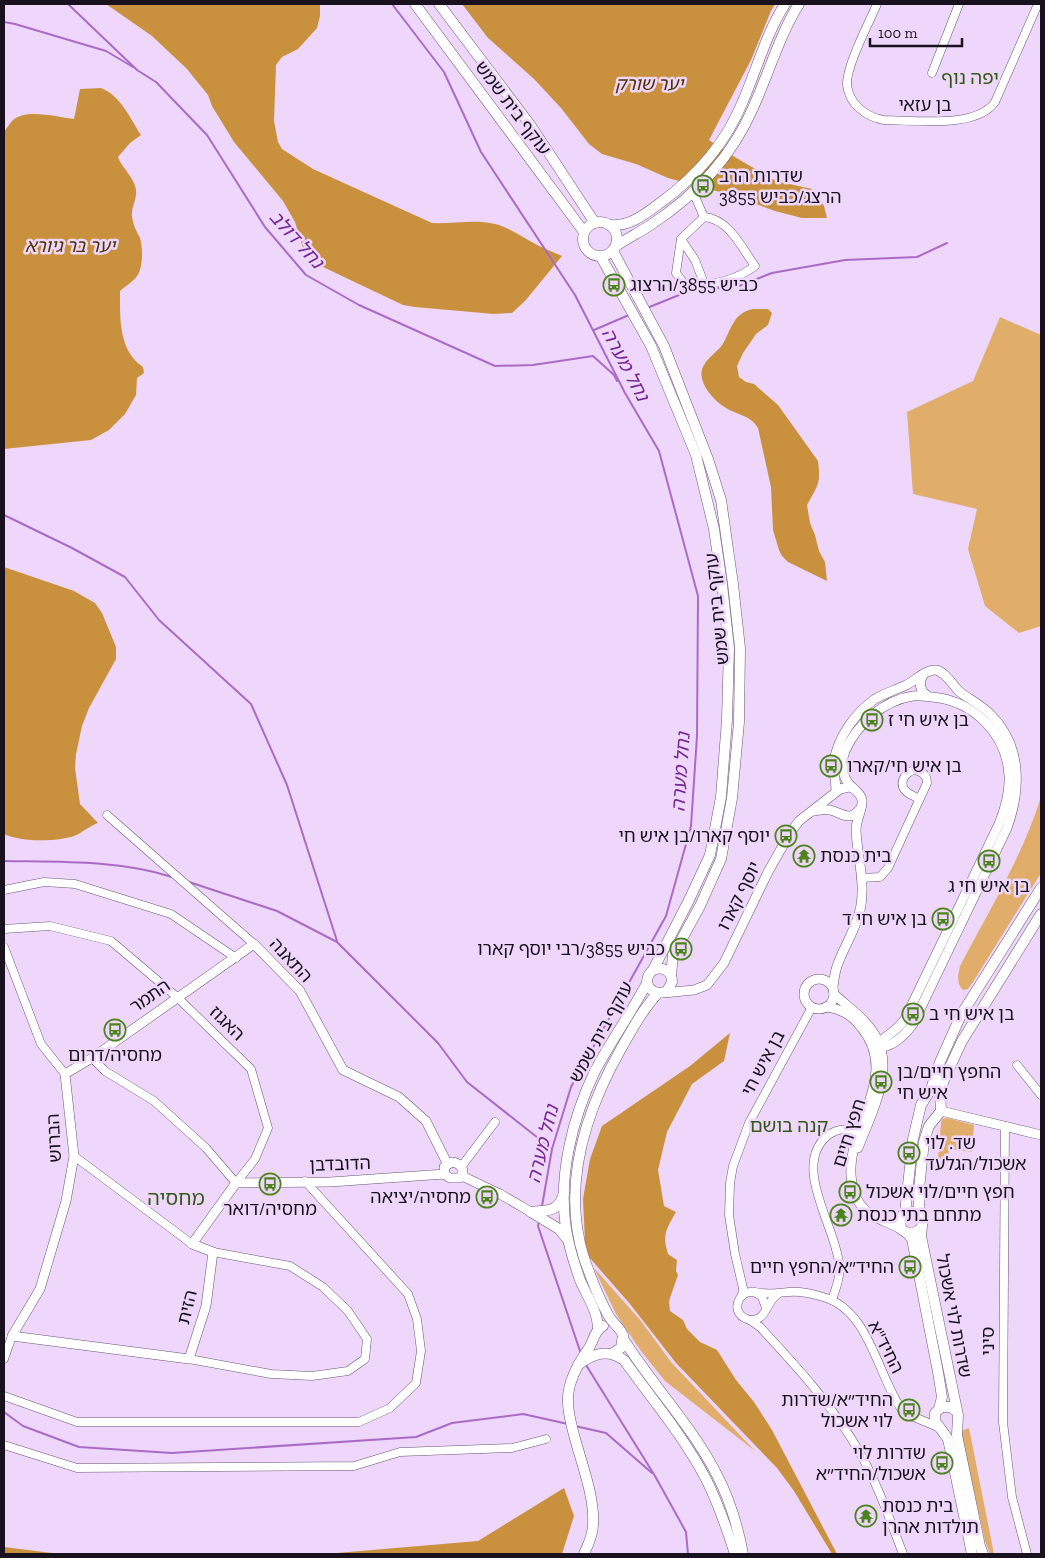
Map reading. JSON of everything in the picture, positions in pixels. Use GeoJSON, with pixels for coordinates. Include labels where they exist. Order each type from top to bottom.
{"type":"FeatureCollection","features":[{"type":"Feature","properties":{"kind":"main road","name":"עוקף בית שמש"},"geometry":{"type":"LineString","coordinates":[[415,4],[584,232]]}},
{"type":"Feature","properties":{"kind":"main road","name":"עוקף בית שמש"},"geometry":{"type":"LineString","coordinates":[[439,4],[531,126],[595,222]]}},
{"type":"Feature","properties":{"kind":"main road"},"geometry":{"type":"LineString","coordinates":[[785,4],[773,24],[742,102],[717,147],[687,182],[645,214],[625,224],[609,225],[595,222],[587,228],[582,237],[584,247],[591,254],[601,257],[651,224],[693,192],[727,154],[746,124],[784,30],[799,4]]}},
{"type":"Feature","properties":{"kind":"main road"},"geometry":{"type":"LineString","coordinates":[[609,225],[616,234],[614,248]]}},
{"type":"Feature","properties":{"kind":"main road","name":"עוקף בית שמש"},"geometry":{"type":"LineString","coordinates":[[614,248],[664,346],[708,459],[721,500],[740,648],[739,722],[732,798],[721,859],[700,906],[673,955],[672,976]]}},
{"type":"Feature","properties":{"kind":"main road","name":"עוקף בית שמש"},"geometry":{"type":"LineString","coordinates":[[601,257],[651,346],[696,456],[714,529],[729,648],[727,720],[721,797],[710,855],[653,970]]}},
{"type":"Feature","properties":{"kind":"main road"},"geometry":{"type":"LineString","coordinates":[[1041,888],[961,1015],[926,1100],[921,1105],[913,1139],[900,1225],[906,1232],[915,1233],[921,1228],[919,1189],[924,1141],[938,1111],[940,1091],[962,1041],[1041,914]]}},
{"type":"Feature","properties":{"kind":"main road"},"geometry":{"type":"LineString","coordinates":[[658,968],[664,969],[672,976],[670,989],[661,993],[650,989],[647,983],[648,975],[658,968]]}},
{"type":"Feature","properties":{"kind":"main road","name":"עוקף בית שמש"},"geometry":{"type":"LineString","coordinates":[[596,1334],[596,1316],[581,1282],[568,1241],[565,1190],[569,1146],[582,1102],[603,1057],[647,983]]}},
{"type":"Feature","properties":{"kind":"main road","name":"עוקף בית שמש"},"geometry":{"type":"LineString","coordinates":[[616,1326],[610,1319],[600,1297],[581,1244],[576,1208],[580,1148],[590,1113],[606,1077],[643,1012],[661,993]]}},
{"type":"Feature","properties":{"kind":"main road"},"geometry":{"type":"LineString","coordinates":[[926,1100],[932,1099],[938,1111]]}},
{"type":"Feature","properties":{"kind":"main road"},"geometry":{"type":"LineString","coordinates":[[921,1111],[924,1117],[938,1111]]}},
{"type":"Feature","properties":{"kind":"main road"},"geometry":{"type":"LineString","coordinates":[[531,1212],[554,1209],[562,1200],[565,1190]]}},
{"type":"Feature","properties":{"kind":"main road"},"geometry":{"type":"LineString","coordinates":[[903,1214],[912,1211],[919,1215]]}},
{"type":"Feature","properties":{"kind":"main road"},"geometry":{"type":"LineString","coordinates":[[531,1212],[558,1229],[568,1241]]}},
{"type":"Feature","properties":{"kind":"main road","name":"שדרות לוי אשכול"},"geometry":{"type":"LineString","coordinates":[[921,1228],[956,1411]]}},
{"type":"Feature","properties":{"kind":"main road","name":"שדרות לוי אשכול"},"geometry":{"type":"LineString","coordinates":[[906,1232],[912,1239],[931,1333],[942,1397],[938,1409]]}},
{"type":"Feature","properties":{"kind":"main road"},"geometry":{"type":"LineString","coordinates":[[584,1554],[594,1526],[593,1516],[589,1492],[571,1423],[568,1398],[571,1381],[578,1365],[596,1334],[608,1324],[616,1326],[622,1332],[624,1340],[695,1437],[716,1473],[730,1505],[743,1554]]}},
{"type":"Feature","properties":{"kind":"main road"},"geometry":{"type":"LineString","coordinates":[[596,1334],[596,1346],[624,1360],[684,1444],[712,1492],[735,1554]]}},
{"type":"Feature","properties":{"kind":"main road"},"geometry":{"type":"LineString","coordinates":[[578,1365],[588,1358],[619,1351],[624,1340]]}},
{"type":"Feature","properties":{"kind":"main road"},"geometry":{"type":"LineString","coordinates":[[972,1554],[948,1439],[934,1417],[938,1409],[947,1406],[956,1411],[958,1415],[957,1435],[983,1554]]}},
{"type":"Feature","properties":{"kind":"main road"},"geometry":{"type":"LineString","coordinates":[[940,1428],[949,1430],[957,1423]]}},
{"type":"Feature","properties":{"kind":"street","name":"בן עזאי"},"geometry":{"type":"LineString","coordinates":[[878,4],[848,76],[849,93],[853,101],[860,109],[874,118],[884,120],[957,121],[982,114],[992,107],[1038,4]]}},
{"type":"Feature","properties":{"kind":"street"},"geometry":{"type":"LineString","coordinates":[[932,73],[959,4]]}},
{"type":"Feature","properties":{"kind":"street"},"geometry":{"type":"LineString","coordinates":[[693,192],[704,217]]}},
{"type":"Feature","properties":{"kind":"street"},"geometry":{"type":"LineString","coordinates":[[704,217],[713,218],[727,226],[755,266],[742,275],[705,286],[685,285],[676,273],[681,239],[704,217]]}},
{"type":"Feature","properties":{"kind":"street"},"geometry":{"type":"LineString","coordinates":[[681,239],[695,260],[705,286]]}},
{"type":"Feature","properties":{"kind":"street"},"geometry":{"type":"LineString","coordinates":[[856,830],[835,810],[832,802],[836,792],[834,760],[840,743],[855,717],[875,700],[887,692],[913,682],[930,670],[942,673],[957,690],[990,713],[1003,730],[1011,745],[1016,763],[1018,776],[1016,800],[1006,828],[913,1024],[899,1040],[878,1046]]}},
{"type":"Feature","properties":{"kind":"street"},"geometry":{"type":"LineString","coordinates":[[878,1046],[894,1033],[906,1019],[998,824],[1007,798],[1008,765],[1001,743],[991,727],[976,713],[967,708],[924,694],[920,687],[923,675]]}},
{"type":"Feature","properties":{"kind":"street"},"geometry":{"type":"LineString","coordinates":[[826,1007],[832,1001],[838,964],[858,917],[861,905],[861,878],[856,830],[857,817],[862,800],[858,791],[845,778],[842,766],[845,751],[856,732],[872,715],[910,696],[933,697],[944,692],[947,680],[945,676]]}},
{"type":"Feature","properties":{"kind":"street"},"geometry":{"type":"LineString","coordinates":[[836,792],[844,787],[853,788]]}},
{"type":"Feature","properties":{"kind":"street","name":"יוסף קארו"},"geometry":{"type":"LineString","coordinates":[[661,993],[694,990],[707,985],[720,968],[786,840],[799,821],[836,792]]}},
{"type":"Feature","properties":{"kind":"street"},"geometry":{"type":"LineString","coordinates":[[861,878],[880,877],[885,873],[919,799]]}},
{"type":"Feature","properties":{"kind":"street"},"geometry":{"type":"LineString","coordinates":[[811,812],[828,810],[840,815],[852,816],[860,810]]}},
{"type":"Feature","properties":{"kind":"street","name":"התאנה"},"geometry":{"type":"LineString","coordinates":[[107,815],[254,944],[300,991],[343,1070],[399,1097],[426,1121],[448,1163]]}},
{"type":"Feature","properties":{"kind":"street"},"geometry":{"type":"LineString","coordinates":[[4,890],[44,882],[74,884],[172,914],[236,958]]}},
{"type":"Feature","properties":{"kind":"street","name":"האגוז"},"geometry":{"type":"LineString","coordinates":[[4,929],[50,926],[111,941],[177,997],[251,1069],[268,1128],[255,1159],[192,1244]]}},
{"type":"Feature","properties":{"kind":"street","name":"התמר"},"geometry":{"type":"LineString","coordinates":[[65,1074],[92,1058],[254,944]]}},
{"type":"Feature","properties":{"kind":"street"},"geometry":{"type":"LineString","coordinates":[[4,947],[41,1044],[65,1074]]}},
{"type":"Feature","properties":{"kind":"street"},"geometry":{"type":"LineString","coordinates":[[823,980],[838,964]]}},
{"type":"Feature","properties":{"kind":"street"},"geometry":{"type":"LineString","coordinates":[[672,976],[681,987],[694,990]]}},
{"type":"Feature","properties":{"kind":"street"},"geometry":{"type":"LineString","coordinates":[[833,991],[830,984],[823,980],[811,981],[805,988],[806,1000],[812,1007],[819,1009],[826,1007],[837,1008],[851,1016],[878,1046]]}},
{"type":"Feature","properties":{"kind":"street","name":"חפץ חיים"},"geometry":{"type":"LineString","coordinates":[[833,991],[862,1018],[874,1033],[878,1046],[874,1088],[852,1156],[852,1188],[859,1204],[872,1216],[906,1232]]}},
{"type":"Feature","properties":{"kind":"street","name":"בן איש חי"},"geometry":{"type":"LineString","coordinates":[[742,1296],[743,1288],[729,1215],[730,1183],[733,1166],[749,1123],[812,1007]]}},
{"type":"Feature","properties":{"kind":"street"},"geometry":{"type":"LineString","coordinates":[[92,1058],[105,1071],[154,1101],[206,1148],[236,1183]]}},
{"type":"Feature","properties":{"kind":"street"},"geometry":{"type":"LineString","coordinates":[[1017,1065],[1041,1095]]}},
{"type":"Feature","properties":{"kind":"street","name":"הברוש"},"geometry":{"type":"LineString","coordinates":[[4,1359],[12,1336],[40,1289],[66,1201],[74,1156],[65,1074]]}},
{"type":"Feature","properties":{"kind":"street"},"geometry":{"type":"LineString","coordinates":[[938,1111],[1041,1135]]}},
{"type":"Feature","properties":{"kind":"street"},"geometry":{"type":"LineString","coordinates":[[495,1122],[462,1171],[457,1179],[450,1178],[445,1174],[444,1167],[448,1163],[455,1162],[462,1171],[531,1212]]}},
{"type":"Feature","properties":{"kind":"street","name":"סיני"},"geometry":{"type":"LineString","coordinates":[[1005,1126],[1003,1422],[1012,1498],[1028,1554]]}},
{"type":"Feature","properties":{"kind":"street"},"geometry":{"type":"LineString","coordinates":[[861,1132],[844,1129],[830,1133],[822,1140],[812,1163],[814,1180],[840,1264],[838,1282],[832,1300],[791,1292],[769,1295],[753,1292],[742,1296],[738,1308],[742,1316],[756,1324],[766,1334],[832,1411],[859,1452],[872,1476],[904,1554]]}},
{"type":"Feature","properties":{"kind":"street"},"geometry":{"type":"LineString","coordinates":[[12,1336],[189,1359],[271,1374],[312,1376],[348,1371],[365,1359],[367,1338],[348,1311],[324,1287],[290,1266],[213,1252],[192,1244],[74,1156]]}},
{"type":"Feature","properties":{"kind":"street","name":"הדובדבן"},"geometry":{"type":"LineString","coordinates":[[236,1183],[330,1182],[445,1174]]}},
{"type":"Feature","properties":{"kind":"street"},"geometry":{"type":"LineString","coordinates":[[4,1396],[77,1422],[359,1422],[390,1408],[416,1382],[421,1351],[417,1319],[411,1302],[408,1294],[305,1181]]}},
{"type":"Feature","properties":{"kind":"street"},"geometry":{"type":"LineString","coordinates":[[878,1220],[892,1221],[903,1214]]}},
{"type":"Feature","properties":{"kind":"street","name":"הזית"},"geometry":{"type":"LineString","coordinates":[[189,1359],[206,1306],[213,1252]]}},
{"type":"Feature","properties":{"kind":"street","name":"בן איש חי"},"geometry":{"type":"LineString","coordinates":[[742,1282],[753,1292]]}},
{"type":"Feature","properties":{"kind":"street"},"geometry":{"type":"LineString","coordinates":[[753,1292],[764,1300],[765,1311]]}},
{"type":"Feature","properties":{"kind":"street"},"geometry":{"type":"LineString","coordinates":[[766,1334],[762,1323],[765,1311],[770,1300],[778,1294]]}},
{"type":"Feature","properties":{"kind":"street","name":"החיד\"א"},"geometry":{"type":"LineString","coordinates":[[832,1300],[846,1309],[860,1326],[898,1404],[908,1413],[940,1428]]}},
{"type":"Feature","properties":{"kind":"street"},"geometry":{"type":"LineString","coordinates":[[750,1320],[758,1318],[765,1311]]}},
{"type":"Feature","properties":{"kind":"street"},"geometry":{"type":"LineString","coordinates":[[908,1413],[922,1415],[938,1409]]}},
{"type":"Feature","properties":{"kind":"street"},"geometry":{"type":"LineString","coordinates":[[4,1445],[77,1468],[354,1466],[400,1452],[512,1448],[546,1439]]}},
{"type":"Feature","properties":{"kind":"shaded area"},"geometry":{"type":"Polygon","coordinates":[[[1000,317],[1041,335],[1041,626],[1019,633],[985,606],[968,549],[977,509],[913,494],[907,412],[973,381],[1000,317]]]}},
{"type":"Feature","properties":{"kind":"shaded area"},"geometry":{"type":"Polygon","coordinates":[[[1041,797],[1041,873],[973,982],[968,989],[963,990],[958,982],[960,966],[1015,862],[1041,797]]]}},
{"type":"Feature","properties":{"kind":"shaded area"},"geometry":{"type":"Polygon","coordinates":[[[947,1118],[974,1125],[972,1152],[949,1149],[948,1160],[938,1160],[941,1123],[942,1119],[947,1118]]]}},
{"type":"Feature","properties":{"kind":"shaded area"},"geometry":{"type":"Polygon","coordinates":[[[594,1268],[641,1321],[671,1362],[755,1451],[665,1381],[641,1351],[616,1314],[594,1268]]]}},
{"type":"Feature","properties":{"kind":"shaded area"},"geometry":{"type":"Polygon","coordinates":[[[969,1428],[994,1554],[990,1554],[985,1541],[961,1431],[969,1428]]]}},
{"type":"Feature","properties":{"kind":"green space"},"geometry":{"type":"Polygon","coordinates":[[[106,4],[320,4],[317,28],[298,49],[282,57],[276,65],[274,121],[278,142],[282,149],[313,169],[432,223],[472,222],[500,225],[562,256],[525,301],[512,313],[494,314],[403,305],[321,266],[303,248],[295,222],[283,201],[234,142],[212,106],[208,95],[187,69],[152,36],[106,4]]]}},
{"type":"Feature","properties":{"kind":"green space","name":"יער שורק"},"geometry":{"type":"Polygon","coordinates":[[[462,4],[775,4],[751,60],[709,140],[776,181],[812,189],[824,206],[827,218],[802,218],[775,211],[731,195],[668,178],[636,164],[602,154],[589,144],[561,108],[534,79],[488,38],[462,4]]]}},
{"type":"Feature","properties":{"kind":"green space","name":"יער בר גיורא"},"geometry":{"type":"Polygon","coordinates":[[[101,88],[120,102],[141,135],[130,143],[118,157],[135,186],[136,194],[132,216],[140,238],[142,252],[139,273],[120,291],[122,332],[129,352],[143,367],[144,373],[137,378],[136,395],[125,414],[109,430],[91,440],[4,449],[4,132],[13,120],[26,114],[42,114],[74,119],[80,89],[101,88]]]}},
{"type":"Feature","properties":{"kind":"green space"},"geometry":{"type":"Polygon","coordinates":[[[753,309],[768,309],[772,313],[768,325],[756,334],[743,353],[737,366],[739,377],[746,382],[754,384],[778,405],[818,461],[818,484],[807,505],[810,523],[819,551],[825,562],[827,581],[788,562],[782,556],[773,530],[771,487],[758,428],[747,417],[719,403],[710,394],[703,382],[702,370],[706,362],[722,345],[738,317],[753,309]]]}},
{"type":"Feature","properties":{"kind":"green space"},"geometry":{"type":"Polygon","coordinates":[[[4,567],[74,591],[95,603],[102,613],[116,647],[116,659],[89,708],[82,726],[76,754],[75,768],[80,804],[98,823],[77,835],[66,838],[28,840],[4,834],[4,567]]]}},
{"type":"Feature","properties":{"kind":"green space"},"geometry":{"type":"Polygon","coordinates":[[[730,1033],[724,1061],[692,1084],[667,1132],[658,1170],[664,1206],[676,1212],[667,1228],[665,1237],[668,1254],[677,1260],[676,1271],[678,1275],[669,1301],[670,1311],[683,1320],[687,1329],[700,1342],[717,1350],[736,1380],[754,1402],[772,1430],[837,1554],[832,1554],[794,1491],[777,1468],[676,1363],[630,1304],[589,1257],[585,1242],[583,1199],[590,1159],[602,1126],[690,1066],[730,1033]]]}},
{"type":"Feature","properties":{"kind":"green space"},"geometry":{"type":"Polygon","coordinates":[[[564,1488],[574,1516],[562,1554],[325,1554],[478,1541],[564,1488]]]}},
{"type":"Feature","properties":{"kind":"green space"},"geometry":{"type":"Polygon","coordinates":[[[4,1547],[60,1554],[4,1554],[4,1547]]]}},
{"type":"Feature","properties":{"kind":"waterway","name":"נחל דולב"},"geometry":{"type":"LineString","coordinates":[[68,4],[137,70],[156,82],[207,135],[265,227],[306,275],[359,305],[495,366],[533,365],[593,356],[614,375],[617,381]]}},
{"type":"Feature","properties":{"kind":"waterway","name":"נחל מערה"},"geometry":{"type":"LineString","coordinates":[[392,4],[444,72],[481,152],[575,295],[625,393],[659,451],[698,596],[697,736],[691,826],[666,916],[571,1087],[552,1149],[542,1206]]}},
{"type":"Feature","properties":{"kind":"waterway"},"geometry":{"type":"LineString","coordinates":[[4,22],[106,51],[133,67]]}},
{"type":"Feature","properties":{"kind":"waterway"},"geometry":{"type":"LineString","coordinates":[[647,308],[689,291],[739,286],[772,273],[845,260],[917,257],[947,243]]}},
{"type":"Feature","properties":{"kind":"waterway"},"geometry":{"type":"LineString","coordinates":[[594,330],[629,315]]}},
{"type":"Feature","properties":{"kind":"waterway"},"geometry":{"type":"LineString","coordinates":[[4,515],[72,548],[125,577],[159,620],[251,704],[287,785],[337,941]]}},
{"type":"Feature","properties":{"kind":"waterway"},"geometry":{"type":"LineString","coordinates":[[4,861],[89,863],[131,867],[172,877]]}},
{"type":"Feature","properties":{"kind":"waterway"},"geometry":{"type":"LineString","coordinates":[[189,882],[277,911],[337,942],[438,1043],[467,1082],[552,1149]]}},
{"type":"Feature","properties":{"kind":"waterway","name":"נחל מערה"},"geometry":{"type":"LineString","coordinates":[[539,1221],[538,1226],[581,1354]]}},
{"type":"Feature","properties":{"kind":"waterway","name":"נחל מערה"},"geometry":{"type":"LineString","coordinates":[[586,1365],[655,1476],[686,1532],[688,1554]]}},
{"type":"Feature","properties":{"kind":"waterway"},"geometry":{"type":"LineString","coordinates":[[4,1412],[23,1426],[79,1447],[172,1453],[416,1437],[452,1423],[523,1414],[568,1424]]}},
{"type":"Feature","properties":{"kind":"waterway"},"geometry":{"type":"LineString","coordinates":[[575,1426],[606,1433],[652,1473]]}},
{"type":"Feature","properties":{"kind":"place","name":"שדרות הרב הרצג/כביש 3855"},"geometry":{"type":"Point","coordinates":[703,186]}},
{"type":"Feature","properties":{"kind":"place","name":"כביש 3855/הרצוג"},"geometry":{"type":"Point","coordinates":[614,285]}},
{"type":"Feature","properties":{"kind":"place","name":"בן איש חי ז"},"geometry":{"type":"Point","coordinates":[872,720]}},
{"type":"Feature","properties":{"kind":"place","name":"בן איש חי/קארו"},"geometry":{"type":"Point","coordinates":[831,766]}},
{"type":"Feature","properties":{"kind":"place","name":"יוסף קארו/בן איש חי"},"geometry":{"type":"Point","coordinates":[786,836]}},
{"type":"Feature","properties":{"kind":"place","name":"בית כנסת"},"geometry":{"type":"Point","coordinates":[804,856]}},
{"type":"Feature","properties":{"kind":"place","name":"בן איש חי ג"},"geometry":{"type":"Point","coordinates":[989,861]}},
{"type":"Feature","properties":{"kind":"place","name":"בן איש חי ד"},"geometry":{"type":"Point","coordinates":[943,919]}},
{"type":"Feature","properties":{"kind":"place","name":"כביש 3855/רבי יוסף קארו"},"geometry":{"type":"Point","coordinates":[681,949]}},
{"type":"Feature","properties":{"kind":"place","name":"בן איש חי ב"},"geometry":{"type":"Point","coordinates":[913,1014]}},
{"type":"Feature","properties":{"kind":"place","name":"מחסיה/דרום"},"geometry":{"type":"Point","coordinates":[115,1030]}},
{"type":"Feature","properties":{"kind":"place","name":"החפץ חיים/בן איש חי"},"geometry":{"type":"Point","coordinates":[881,1082]}},
{"type":"Feature","properties":{"kind":"place","name":"שד. לוי אשכול/הגלעד"},"geometry":{"type":"Point","coordinates":[909,1153]}},
{"type":"Feature","properties":{"kind":"place","name":"מחסיה/דואר"},"geometry":{"type":"Point","coordinates":[270,1184]}},
{"type":"Feature","properties":{"kind":"place","name":"חפץ חיים/לוי אשכול"},"geometry":{"type":"Point","coordinates":[850,1192]}},
{"type":"Feature","properties":{"kind":"place","name":"מחסיה/יציאה"},"geometry":{"type":"Point","coordinates":[487,1197]}},
{"type":"Feature","properties":{"kind":"place","name":"מתחם בתי כנסת"},"geometry":{"type":"Point","coordinates":[841,1215]}},
{"type":"Feature","properties":{"kind":"place","name":"החיד״א/החפץ חיים"},"geometry":{"type":"Point","coordinates":[910,1267]}},
{"type":"Feature","properties":{"kind":"place","name":"החיד״א/שדרות לוי אשכול"},"geometry":{"type":"Point","coordinates":[909,1410]}},
{"type":"Feature","properties":{"kind":"place","name":"שדרות לוי אשכול/החיד״א"},"geometry":{"type":"Point","coordinates":[942,1463]}},
{"type":"Feature","properties":{"kind":"place","name":"בית כנסת תולדות אהרן"},"geometry":{"type":"Point","coordinates":[866,1516]}},
{"type":"Feature","properties":{"kind":"district","name":"יפה נוף"},"geometry":{"type":"Point","coordinates":[970,77]}},
{"type":"Feature","properties":{"kind":"district","name":"קנה בושם"},"geometry":{"type":"Point","coordinates":[789,1125]}},
{"type":"Feature","properties":{"kind":"district","name":"מחסיה"},"geometry":{"type":"Point","coordinates":[176,1198]}}]}
